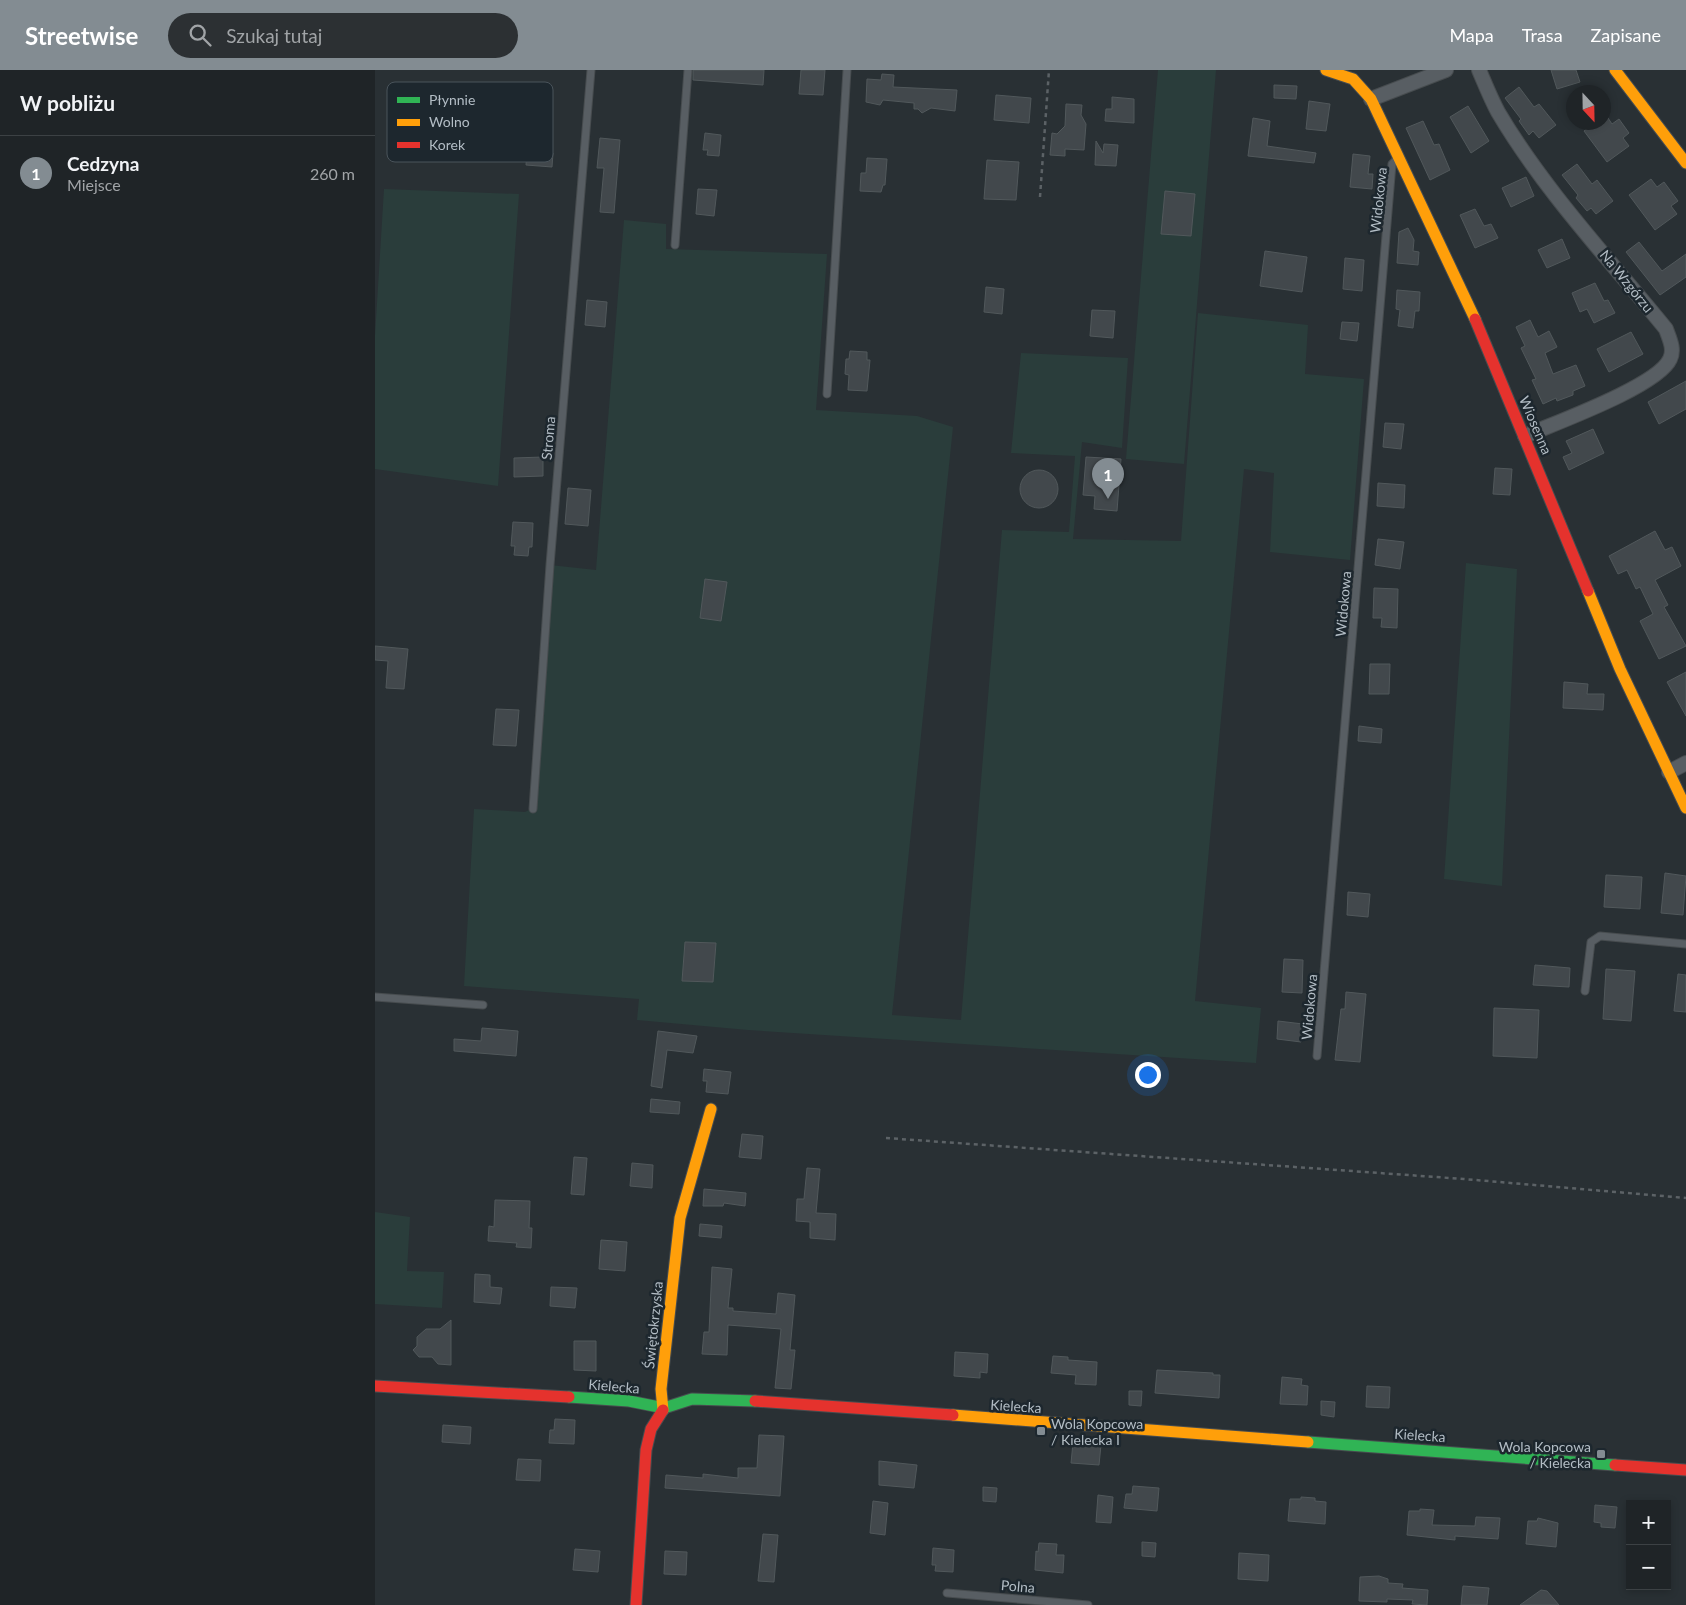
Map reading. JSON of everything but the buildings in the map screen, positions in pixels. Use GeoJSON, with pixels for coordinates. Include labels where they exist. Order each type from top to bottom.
{"type":"FeatureCollection","features":[{"type":"Feature","properties":{"kind":"street","name":"Wiosenna"},"geometry":{"type":"LineString","coordinates":[[1333,70],[1355,80],[1371,99],[1480,329],[1620,669],[1686,808]]}},
{"type":"Feature","properties":{"kind":"street"},"geometry":{"type":"LineString","coordinates":[[1371,99],[1447,70]]}},
{"type":"Feature","properties":{"kind":"street","name":"Na Wzgórzu"},"geometry":{"type":"LineString","coordinates":[[1479,70],[1497,110],[1519,144],[1561,201],[1666,329],[1672,344],[1671,358],[1660,371],[1639,386],[1525,436]]}},
{"type":"Feature","properties":{"kind":"street"},"geometry":{"type":"LineString","coordinates":[[1615,70],[1686,163]]}},
{"type":"Feature","properties":{"kind":"street"},"geometry":{"type":"LineString","coordinates":[[1669,772],[1686,763]]}},
{"type":"Feature","properties":{"kind":"street","name":"Świętokrzyska"},"geometry":{"type":"LineString","coordinates":[[664,1408],[661,1389],[679,1218],[711,1109]]}},
{"type":"Feature","properties":{"kind":"street","name":"Kielecka"},"geometry":{"type":"LineString","coordinates":[[375,1386],[629,1401],[664,1408],[692,1399],[719,1398],[1686,1470]]}},
{"type":"Feature","properties":{"kind":"street"},"geometry":{"type":"LineString","coordinates":[[636,1605],[646,1450],[651,1429],[664,1408]]}},
{"type":"Feature","properties":{"kind":"lane","name":"Stroma"},"geometry":{"type":"LineString","coordinates":[[533,809],[549,565],[591,70]]}},
{"type":"Feature","properties":{"kind":"lane"},"geometry":{"type":"LineString","coordinates":[[675,245],[688,70]]}},
{"type":"Feature","properties":{"kind":"lane"},"geometry":{"type":"LineString","coordinates":[[827,394],[847,70]]}},
{"type":"Feature","properties":{"kind":"lane","name":"Widokowa"},"geometry":{"type":"LineString","coordinates":[[1317,1056],[1392,164],[1398,156]]}},
{"type":"Feature","properties":{"kind":"lane"},"geometry":{"type":"LineString","coordinates":[[1585,991],[1591,942],[1600,936],[1686,944]]}},
{"type":"Feature","properties":{"kind":"lane"},"geometry":{"type":"LineString","coordinates":[[375,997],[483,1005]]}},
{"type":"Feature","properties":{"kind":"lane","name":"Polna"},"geometry":{"type":"LineString","coordinates":[[947,1593],[1088,1605]]}},
{"type":"Feature","properties":{"kind":"path"},"geometry":{"type":"LineString","coordinates":[[1040,197],[1049,70]]}},
{"type":"Feature","properties":{"kind":"path"},"geometry":{"type":"LineString","coordinates":[[886,1138],[1464,1179],[1686,1198]]}},
{"type":"Feature","properties":{"kind":"green space"},"geometry":{"type":"Polygon","coordinates":[[[1158,70],[1216,70],[1184,464],[1126,459],[1158,70]]]}},
{"type":"Feature","properties":{"kind":"green space"},"geometry":{"type":"Polygon","coordinates":[[[384,189],[519,194],[498,486],[375,469],[375,336],[384,189]]]}},
{"type":"Feature","properties":{"kind":"green space"},"geometry":{"type":"Polygon","coordinates":[[[624,220],[666,224],[666,249],[827,254],[816,410],[917,416],[953,427],[892,1015],[961,1020],[1002,530],[1069,532],[1075,456],[1011,453],[1021,353],[1128,358],[1122,448],[1082,442],[1073,539],[1181,541],[1198,313],[1308,325],[1305,374],[1364,379],[1350,560],[1270,552],[1274,473],[1244,469],[1195,1001],[1261,1008],[1256,1063],[748,1030],[637,1020],[639,999],[464,986],[474,809],[525,812],[533,808],[550,565],[596,570],[624,220]]]}},
{"type":"Feature","properties":{"kind":"green space"},"geometry":{"type":"Polygon","coordinates":[[[1466,563],[1517,569],[1502,886],[1444,879],[1466,563]]]}},
{"type":"Feature","properties":{"kind":"green space"},"geometry":{"type":"Polygon","coordinates":[[[375,1212],[410,1217],[407,1271],[444,1272],[442,1308],[375,1304],[375,1212]]]}},
{"type":"Feature","properties":{"kind":"traffic: fast"},"geometry":{"type":"LineString","coordinates":[[569,1397],[629,1401],[664,1408],[692,1399],[755,1401]]}},
{"type":"Feature","properties":{"kind":"traffic: fast"},"geometry":{"type":"LineString","coordinates":[[1308,1442],[1615,1465]]}},
{"type":"Feature","properties":{"kind":"traffic: slow"},"geometry":{"type":"LineString","coordinates":[[1326,70],[1353,79],[1371,99],[1475,319]]}},
{"type":"Feature","properties":{"kind":"traffic: slow"},"geometry":{"type":"LineString","coordinates":[[1615,70],[1686,163]]}},
{"type":"Feature","properties":{"kind":"traffic: slow"},"geometry":{"type":"LineString","coordinates":[[1588,591],[1620,669],[1686,808]]}},
{"type":"Feature","properties":{"kind":"traffic: slow"},"geometry":{"type":"LineString","coordinates":[[663,1410],[661,1389],[680,1218],[711,1109]]}},
{"type":"Feature","properties":{"kind":"traffic: slow"},"geometry":{"type":"LineString","coordinates":[[953,1415],[1308,1442]]}},
{"type":"Feature","properties":{"kind":"traffic: jam"},"geometry":{"type":"LineString","coordinates":[[1475,319],[1588,591]]}},
{"type":"Feature","properties":{"kind":"traffic: jam"},"geometry":{"type":"LineString","coordinates":[[375,1386],[569,1397]]}},
{"type":"Feature","properties":{"kind":"traffic: jam"},"geometry":{"type":"LineString","coordinates":[[755,1401],[953,1415]]}},
{"type":"Feature","properties":{"kind":"traffic: jam"},"geometry":{"type":"LineString","coordinates":[[636,1605],[646,1450],[651,1429],[663,1410]]}},
{"type":"Feature","properties":{"kind":"traffic: jam"},"geometry":{"type":"LineString","coordinates":[[1615,1465],[1686,1470]]}},
{"type":"Feature","properties":{"kind":"place","name":"Cedzyna"},"geometry":{"type":"Point","coordinates":[1108,499]}},
{"type":"Feature","properties":{"kind":"place","name":"Wola Kopcowa / Kielecka I"},"geometry":{"type":"Point","coordinates":[1041,1431]}},
{"type":"Feature","properties":{"kind":"place","name":"Wola Kopcowa / Kielecka"},"geometry":{"type":"Point","coordinates":[1601,1454]}}]}
